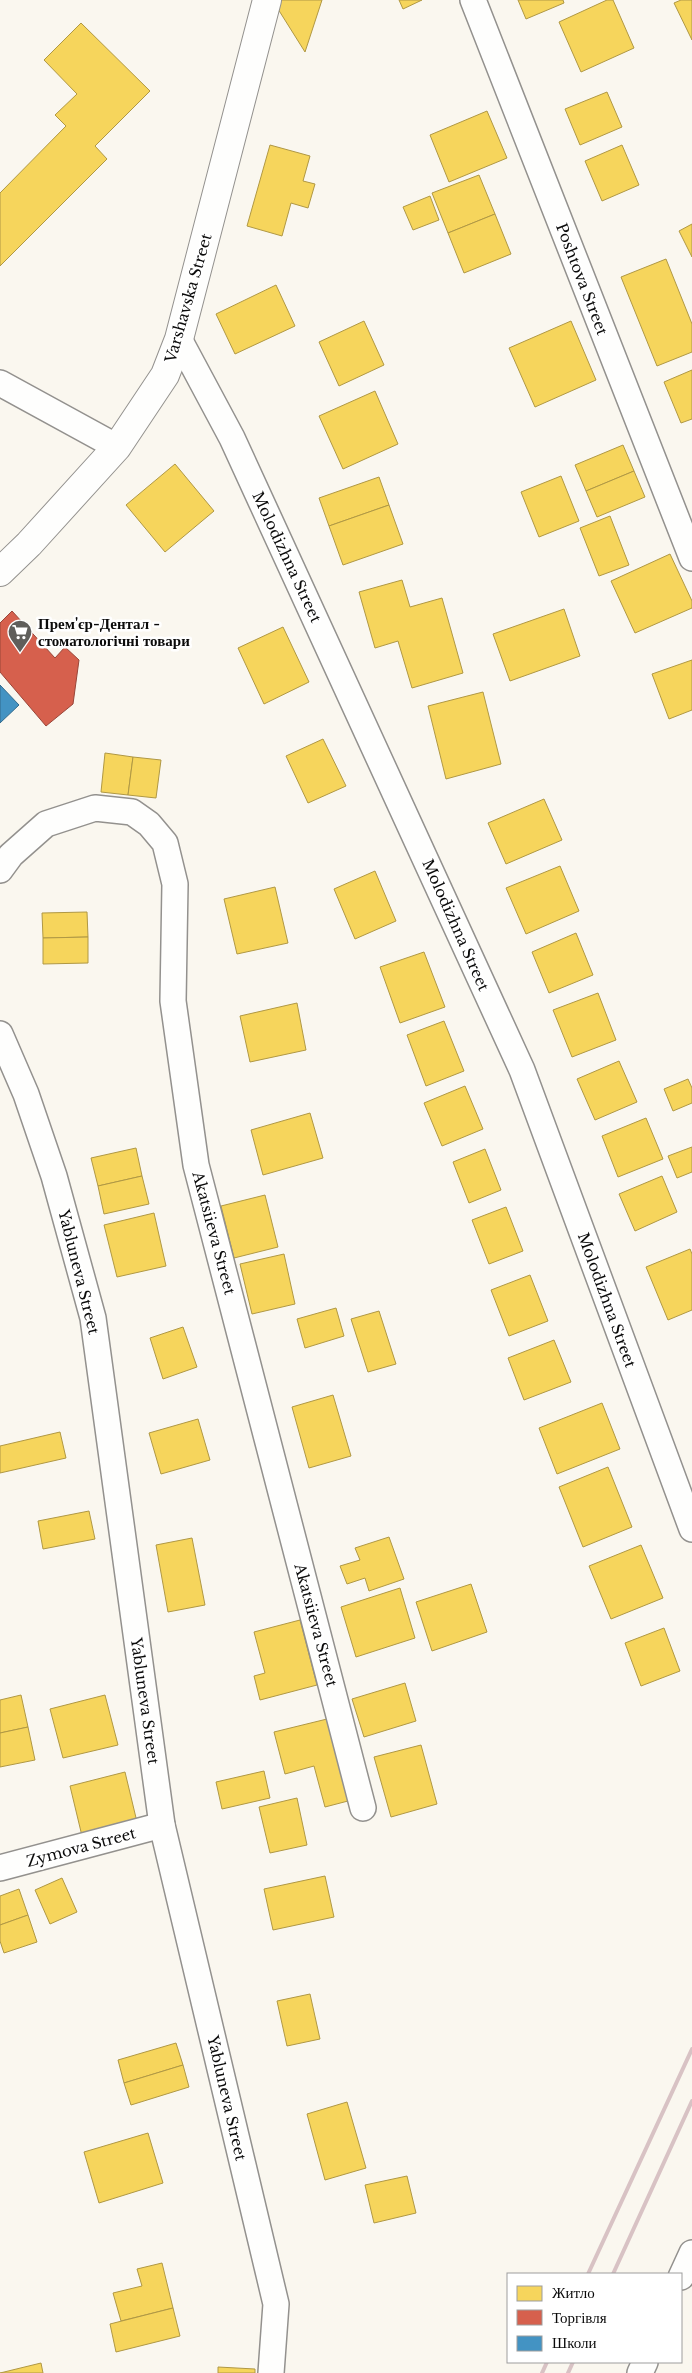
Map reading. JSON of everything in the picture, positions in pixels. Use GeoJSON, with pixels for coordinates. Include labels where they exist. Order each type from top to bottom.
{"type":"FeatureCollection","features":[{"type":"Feature","properties":{"kind":"street","name":"Varshavska Street"},"geometry":{"type":"LineString","coordinates":[[0,572],[117,448],[165,375],[179,339],[267,0]]}},
{"type":"Feature","properties":{"kind":"street","name":"Poshtova Street"},"geometry":{"type":"LineString","coordinates":[[473,0],[692,558]]}},
{"type":"Feature","properties":{"kind":"street","name":"Molodizhna Street"},"geometry":{"type":"LineString","coordinates":[[179,339],[232,438],[522,1070],[692,1528]]}},
{"type":"Feature","properties":{"kind":"street"},"geometry":{"type":"LineString","coordinates":[[0,384],[117,448]]}},
{"type":"Feature","properties":{"kind":"street","name":"Akatsiieva Street"},"geometry":{"type":"LineString","coordinates":[[0,870],[11,855],[46,824],[95,808],[132,812],[149,824],[165,842],[175,884],[174,1001],[196,1165],[363,1808]]}},
{"type":"Feature","properties":{"kind":"street","name":"Yabluneva Street"},"geometry":{"type":"LineString","coordinates":[[0,1034],[26,1094],[54,1176],[93,1318],[162,1825],[276,2304],[271,2373]]}},
{"type":"Feature","properties":{"kind":"street","name":"Zymova Street"},"geometry":{"type":"LineString","coordinates":[[0,1868],[162,1825]]}},
{"type":"Feature","properties":{"kind":"street"},"geometry":{"type":"LineString","coordinates":[[682,2274],[692,2253]]}},
{"type":"Feature","properties":{"kind":"building: Житло"},"geometry":{"type":"Polygon","coordinates":[[[280,0],[322,0],[305,52],[278,9],[280,0]]]}},
{"type":"Feature","properties":{"kind":"building: Житло"},"geometry":{"type":"Polygon","coordinates":[[[399,0],[422,0],[403,9],[399,0]]]}},
{"type":"Feature","properties":{"kind":"building: Житло"},"geometry":{"type":"Polygon","coordinates":[[[518,0],[563,0],[564,3],[526,19],[518,0]]]}},
{"type":"Feature","properties":{"kind":"building: Житло"},"geometry":{"type":"Polygon","coordinates":[[[607,0],[613,0],[634,48],[581,72],[559,22],[607,0]]]}},
{"type":"Feature","properties":{"kind":"building: Житло"},"geometry":{"type":"Polygon","coordinates":[[[681,0],[692,0],[692,40],[674,3],[681,0]]]}},
{"type":"Feature","properties":{"kind":"building: Житло"},"geometry":{"type":"Polygon","coordinates":[[[81,23],[150,91],[95,146],[107,159],[0,266],[0,193],[66,126],[55,115],[77,94],[44,60],[81,23]]]}},
{"type":"Feature","properties":{"kind":"building: Житло"},"geometry":{"type":"Polygon","coordinates":[[[607,92],[622,127],[580,145],[565,109],[607,92]]]}},
{"type":"Feature","properties":{"kind":"building: Житло"},"geometry":{"type":"Polygon","coordinates":[[[487,111],[507,158],[449,182],[430,135],[487,111]]]}},
{"type":"Feature","properties":{"kind":"building: Житло"},"geometry":{"type":"Polygon","coordinates":[[[270,145],[310,156],[303,181],[315,184],[308,208],[291,203],[282,236],[247,226],[270,145]]]}},
{"type":"Feature","properties":{"kind":"building: Житло"},"geometry":{"type":"Polygon","coordinates":[[[622,145],[639,185],[602,201],[585,161],[622,145]]]}},
{"type":"Feature","properties":{"kind":"building: Житло"},"geometry":{"type":"Polygon","coordinates":[[[479,175],[495,214],[448,233],[432,193],[479,175]]]}},
{"type":"Feature","properties":{"kind":"building: Житло"},"geometry":{"type":"Polygon","coordinates":[[[430,196],[439,220],[413,230],[403,207],[430,196]]]}},
{"type":"Feature","properties":{"kind":"building: Житло"},"geometry":{"type":"Polygon","coordinates":[[[495,214],[511,254],[464,273],[448,233],[495,214]]]}},
{"type":"Feature","properties":{"kind":"building: Житло"},"geometry":{"type":"Polygon","coordinates":[[[692,224],[692,257],[679,231],[692,224]]]}},
{"type":"Feature","properties":{"kind":"building: Житло"},"geometry":{"type":"Polygon","coordinates":[[[666,259],[692,324],[692,352],[657,366],[621,277],[666,259]]]}},
{"type":"Feature","properties":{"kind":"building: Житло"},"geometry":{"type":"Polygon","coordinates":[[[276,285],[295,326],[235,354],[216,314],[276,285]]]}},
{"type":"Feature","properties":{"kind":"building: Житло"},"geometry":{"type":"Polygon","coordinates":[[[364,321],[384,365],[339,386],[319,342],[364,321]]]}},
{"type":"Feature","properties":{"kind":"building: Житло"},"geometry":{"type":"Polygon","coordinates":[[[571,321],[596,380],[535,407],[509,348],[571,321]]]}},
{"type":"Feature","properties":{"kind":"building: Житло"},"geometry":{"type":"Polygon","coordinates":[[[692,370],[692,419],[681,423],[664,382],[692,370]]]}},
{"type":"Feature","properties":{"kind":"building: Житло"},"geometry":{"type":"Polygon","coordinates":[[[375,391],[398,444],[343,469],[319,416],[375,391]]]}},
{"type":"Feature","properties":{"kind":"building: Житло"},"geometry":{"type":"Polygon","coordinates":[[[623,445],[634,471],[586,491],[575,465],[623,445]]]}},
{"type":"Feature","properties":{"kind":"building: Житло"},"geometry":{"type":"Polygon","coordinates":[[[175,464],[214,511],[165,552],[126,505],[175,464]]]}},
{"type":"Feature","properties":{"kind":"building: Житло"},"geometry":{"type":"Polygon","coordinates":[[[634,471],[645,497],[597,517],[586,491],[634,471]]]}},
{"type":"Feature","properties":{"kind":"building: Житло"},"geometry":{"type":"Polygon","coordinates":[[[561,476],[579,521],[539,537],[521,492],[561,476]]]}},
{"type":"Feature","properties":{"kind":"building: Житло"},"geometry":{"type":"Polygon","coordinates":[[[379,477],[389,505],[329,526],[319,498],[379,477]]]}},
{"type":"Feature","properties":{"kind":"building: Житло"},"geometry":{"type":"Polygon","coordinates":[[[389,505],[403,544],[343,565],[329,526],[389,505]]]}},
{"type":"Feature","properties":{"kind":"building: Житло"},"geometry":{"type":"Polygon","coordinates":[[[610,516],[629,565],[599,576],[580,528],[610,516]]]}},
{"type":"Feature","properties":{"kind":"building: Житло"},"geometry":{"type":"Polygon","coordinates":[[[670,554],[692,601],[692,608],[635,633],[611,581],[670,554]]]}},
{"type":"Feature","properties":{"kind":"building: Житло"},"geometry":{"type":"Polygon","coordinates":[[[402,580],[410,607],[442,598],[463,673],[412,688],[398,641],[375,648],[359,592],[402,580]]]}},
{"type":"Feature","properties":{"kind":"building: Житло"},"geometry":{"type":"Polygon","coordinates":[[[564,609],[580,656],[510,681],[493,634],[564,609]]]}},
{"type":"Feature","properties":{"kind":"building: Житло"},"geometry":{"type":"Polygon","coordinates":[[[283,627],[309,682],[264,704],[238,648],[283,627]]]}},
{"type":"Feature","properties":{"kind":"building: Житло"},"geometry":{"type":"Polygon","coordinates":[[[692,660],[692,710],[669,719],[652,674],[692,660]]]}},
{"type":"Feature","properties":{"kind":"building: Житло"},"geometry":{"type":"Polygon","coordinates":[[[483,692],[501,764],[446,779],[428,706],[483,692]]]}},
{"type":"Feature","properties":{"kind":"building: Житло"},"geometry":{"type":"Polygon","coordinates":[[[323,739],[346,786],[308,803],[286,756],[323,739]]]}},
{"type":"Feature","properties":{"kind":"building: Житло"},"geometry":{"type":"Polygon","coordinates":[[[105,753],[133,757],[128,795],[101,792],[105,753]]]}},
{"type":"Feature","properties":{"kind":"building: Житло"},"geometry":{"type":"Polygon","coordinates":[[[133,757],[161,760],[156,798],[128,795],[133,757]]]}},
{"type":"Feature","properties":{"kind":"building: Житло"},"geometry":{"type":"Polygon","coordinates":[[[544,799],[562,840],[506,864],[488,823],[544,799]]]}},
{"type":"Feature","properties":{"kind":"building: Житло"},"geometry":{"type":"Polygon","coordinates":[[[560,866],[579,911],[526,934],[506,888],[560,866]]]}},
{"type":"Feature","properties":{"kind":"building: Житло"},"geometry":{"type":"Polygon","coordinates":[[[375,871],[396,921],[355,939],[334,889],[375,871]]]}},
{"type":"Feature","properties":{"kind":"building: Житло"},"geometry":{"type":"Polygon","coordinates":[[[275,887],[288,943],[237,954],[224,899],[275,887]]]}},
{"type":"Feature","properties":{"kind":"building: Житло"},"geometry":{"type":"Polygon","coordinates":[[[87,912],[88,937],[43,938],[42,913],[87,912]]]}},
{"type":"Feature","properties":{"kind":"building: Житло"},"geometry":{"type":"Polygon","coordinates":[[[576,933],[593,975],[549,993],[532,952],[576,933]]]}},
{"type":"Feature","properties":{"kind":"building: Житло"},"geometry":{"type":"Polygon","coordinates":[[[88,937],[88,963],[43,964],[43,938],[88,937]]]}},
{"type":"Feature","properties":{"kind":"building: Житло"},"geometry":{"type":"Polygon","coordinates":[[[424,952],[445,1007],[400,1023],[380,967],[424,952]]]}},
{"type":"Feature","properties":{"kind":"building: Житло"},"geometry":{"type":"Polygon","coordinates":[[[598,993],[616,1040],[572,1057],[553,1010],[598,993]]]}},
{"type":"Feature","properties":{"kind":"building: Житло"},"geometry":{"type":"Polygon","coordinates":[[[297,1003],[306,1050],[250,1062],[240,1016],[297,1003]]]}},
{"type":"Feature","properties":{"kind":"building: Житло"},"geometry":{"type":"Polygon","coordinates":[[[444,1021],[464,1071],[426,1086],[407,1035],[444,1021]]]}},
{"type":"Feature","properties":{"kind":"building: Житло"},"geometry":{"type":"Polygon","coordinates":[[[619,1061],[637,1102],[595,1120],[577,1079],[619,1061]]]}},
{"type":"Feature","properties":{"kind":"building: Житло"},"geometry":{"type":"Polygon","coordinates":[[[688,1079],[692,1088],[692,1103],[673,1111],[664,1089],[688,1079]]]}},
{"type":"Feature","properties":{"kind":"building: Житло"},"geometry":{"type":"Polygon","coordinates":[[[465,1086],[483,1129],[442,1146],[424,1103],[465,1086]]]}},
{"type":"Feature","properties":{"kind":"building: Житло"},"geometry":{"type":"Polygon","coordinates":[[[310,1113],[323,1158],[263,1175],[251,1130],[310,1113]]]}},
{"type":"Feature","properties":{"kind":"building: Житло"},"geometry":{"type":"Polygon","coordinates":[[[646,1118],[663,1159],[618,1177],[602,1136],[646,1118]]]}},
{"type":"Feature","properties":{"kind":"building: Житло"},"geometry":{"type":"Polygon","coordinates":[[[692,1147],[692,1172],[677,1178],[668,1156],[692,1147]]]}},
{"type":"Feature","properties":{"kind":"building: Житло"},"geometry":{"type":"Polygon","coordinates":[[[136,1148],[142,1176],[98,1186],[91,1158],[136,1148]]]}},
{"type":"Feature","properties":{"kind":"building: Житло"},"geometry":{"type":"Polygon","coordinates":[[[485,1149],[501,1190],[469,1203],[453,1162],[485,1149]]]}},
{"type":"Feature","properties":{"kind":"building: Житло"},"geometry":{"type":"Polygon","coordinates":[[[142,1176],[149,1204],[104,1214],[98,1186],[142,1176]]]}},
{"type":"Feature","properties":{"kind":"building: Житло"},"geometry":{"type":"Polygon","coordinates":[[[662,1176],[677,1212],[635,1231],[619,1194],[662,1176]]]}},
{"type":"Feature","properties":{"kind":"building: Житло"},"geometry":{"type":"Polygon","coordinates":[[[265,1195],[278,1247],[234,1258],[221,1206],[265,1195]]]}},
{"type":"Feature","properties":{"kind":"building: Житло"},"geometry":{"type":"Polygon","coordinates":[[[506,1207],[523,1251],[489,1264],[472,1220],[506,1207]]]}},
{"type":"Feature","properties":{"kind":"building: Житло"},"geometry":{"type":"Polygon","coordinates":[[[154,1213],[166,1266],[117,1277],[104,1225],[154,1213]]]}},
{"type":"Feature","properties":{"kind":"building: Житло"},"geometry":{"type":"Polygon","coordinates":[[[690,1249],[692,1254],[692,1310],[668,1320],[646,1267],[690,1249]]]}},
{"type":"Feature","properties":{"kind":"building: Житло"},"geometry":{"type":"Polygon","coordinates":[[[284,1254],[295,1304],[252,1314],[240,1264],[284,1254]]]}},
{"type":"Feature","properties":{"kind":"building: Житло"},"geometry":{"type":"Polygon","coordinates":[[[530,1275],[548,1321],[509,1336],[491,1290],[530,1275]]]}},
{"type":"Feature","properties":{"kind":"building: Житло"},"geometry":{"type":"Polygon","coordinates":[[[336,1308],[344,1336],[305,1348],[297,1319],[336,1308]]]}},
{"type":"Feature","properties":{"kind":"building: Житло"},"geometry":{"type":"Polygon","coordinates":[[[379,1311],[396,1364],[368,1372],[351,1319],[379,1311]]]}},
{"type":"Feature","properties":{"kind":"building: Житло"},"geometry":{"type":"Polygon","coordinates":[[[183,1327],[197,1367],[163,1379],[150,1338],[183,1327]]]}},
{"type":"Feature","properties":{"kind":"building: Житло"},"geometry":{"type":"Polygon","coordinates":[[[554,1340],[571,1382],[524,1400],[508,1358],[554,1340]]]}},
{"type":"Feature","properties":{"kind":"building: Житло"},"geometry":{"type":"Polygon","coordinates":[[[333,1395],[351,1456],[309,1468],[292,1407],[333,1395]]]}},
{"type":"Feature","properties":{"kind":"building: Житло"},"geometry":{"type":"Polygon","coordinates":[[[602,1403],[620,1449],[557,1474],[539,1428],[602,1403]]]}},
{"type":"Feature","properties":{"kind":"building: Житло"},"geometry":{"type":"Polygon","coordinates":[[[198,1419],[210,1460],[161,1474],[149,1433],[198,1419]]]}},
{"type":"Feature","properties":{"kind":"building: Житло"},"geometry":{"type":"Polygon","coordinates":[[[60,1432],[66,1458],[0,1473],[0,1446],[60,1432]]]}},
{"type":"Feature","properties":{"kind":"building: Житло"},"geometry":{"type":"Polygon","coordinates":[[[608,1467],[632,1527],[583,1547],[559,1487],[608,1467]]]}},
{"type":"Feature","properties":{"kind":"building: Житло"},"geometry":{"type":"Polygon","coordinates":[[[89,1511],[95,1539],[43,1549],[38,1521],[89,1511]]]}},
{"type":"Feature","properties":{"kind":"building: Житло"},"geometry":{"type":"Polygon","coordinates":[[[389,1537],[404,1579],[369,1591],[365,1578],[347,1584],[340,1566],[360,1560],[355,1548],[389,1537]]]}},
{"type":"Feature","properties":{"kind":"building: Житло"},"geometry":{"type":"Polygon","coordinates":[[[192,1538],[205,1605],[168,1612],[156,1545],[192,1538]]]}},
{"type":"Feature","properties":{"kind":"building: Житло"},"geometry":{"type":"Polygon","coordinates":[[[641,1545],[663,1598],[611,1619],[589,1566],[641,1545]]]}},
{"type":"Feature","properties":{"kind":"building: Житло"},"geometry":{"type":"Polygon","coordinates":[[[471,1584],[487,1632],[432,1651],[416,1602],[471,1584]]]}},
{"type":"Feature","properties":{"kind":"building: Житло"},"geometry":{"type":"Polygon","coordinates":[[[400,1588],[415,1638],[356,1657],[341,1607],[400,1588]]]}},
{"type":"Feature","properties":{"kind":"building: Житло"},"geometry":{"type":"Polygon","coordinates":[[[300,1620],[317,1685],[260,1700],[254,1676],[265,1673],[254,1632],[300,1620]]]}},
{"type":"Feature","properties":{"kind":"building: Житло"},"geometry":{"type":"Polygon","coordinates":[[[664,1628],[680,1671],[641,1686],[625,1643],[664,1628]]]}},
{"type":"Feature","properties":{"kind":"building: Житло"},"geometry":{"type":"Polygon","coordinates":[[[405,1683],[416,1721],[364,1737],[352,1699],[405,1683]]]}},
{"type":"Feature","properties":{"kind":"building: Житло"},"geometry":{"type":"Polygon","coordinates":[[[21,1695],[28,1727],[0,1733],[0,1700],[21,1695]]]}},
{"type":"Feature","properties":{"kind":"building: Житло"},"geometry":{"type":"Polygon","coordinates":[[[105,1695],[118,1745],[63,1758],[50,1709],[105,1695]]]}},
{"type":"Feature","properties":{"kind":"building: Житло"},"geometry":{"type":"Polygon","coordinates":[[[327,1719],[348,1801],[325,1807],[314,1766],[285,1774],[274,1732],[327,1719]]]}},
{"type":"Feature","properties":{"kind":"building: Житло"},"geometry":{"type":"Polygon","coordinates":[[[28,1727],[35,1760],[0,1767],[0,1733],[28,1727]]]}},
{"type":"Feature","properties":{"kind":"building: Житло"},"geometry":{"type":"Polygon","coordinates":[[[421,1745],[437,1804],[391,1817],[374,1757],[421,1745]]]}},
{"type":"Feature","properties":{"kind":"building: Житло"},"geometry":{"type":"Polygon","coordinates":[[[264,1771],[270,1798],[222,1809],[216,1782],[264,1771]]]}},
{"type":"Feature","properties":{"kind":"building: Житло"},"geometry":{"type":"Polygon","coordinates":[[[125,1772],[137,1822],[82,1836],[70,1786],[125,1772]]]}},
{"type":"Feature","properties":{"kind":"building: Житло"},"geometry":{"type":"Polygon","coordinates":[[[297,1798],[307,1845],[270,1853],[259,1807],[297,1798]]]}},
{"type":"Feature","properties":{"kind":"building: Житло"},"geometry":{"type":"Polygon","coordinates":[[[325,1876],[334,1917],[273,1930],[264,1889],[325,1876]]]}},
{"type":"Feature","properties":{"kind":"building: Житло"},"geometry":{"type":"Polygon","coordinates":[[[62,1878],[77,1912],[50,1924],[35,1890],[62,1878]]]}},
{"type":"Feature","properties":{"kind":"building: Житло"},"geometry":{"type":"Polygon","coordinates":[[[19,1889],[28,1915],[0,1925],[0,1896],[19,1889]]]}},
{"type":"Feature","properties":{"kind":"building: Житло"},"geometry":{"type":"Polygon","coordinates":[[[28,1915],[37,1942],[4,1953],[0,1941],[0,1925],[28,1915]]]}},
{"type":"Feature","properties":{"kind":"building: Житло"},"geometry":{"type":"Polygon","coordinates":[[[310,1994],[320,2039],[287,2046],[277,2001],[310,1994]]]}},
{"type":"Feature","properties":{"kind":"building: Житло"},"geometry":{"type":"Polygon","coordinates":[[[176,2043],[183,2065],[124,2083],[118,2060],[176,2043]]]}},
{"type":"Feature","properties":{"kind":"building: Житло"},"geometry":{"type":"Polygon","coordinates":[[[183,2065],[189,2087],[131,2105],[124,2083],[183,2065]]]}},
{"type":"Feature","properties":{"kind":"building: Житло"},"geometry":{"type":"Polygon","coordinates":[[[347,2102],[366,2168],[325,2180],[307,2114],[347,2102]]]}},
{"type":"Feature","properties":{"kind":"building: Житло"},"geometry":{"type":"Polygon","coordinates":[[[148,2133],[163,2183],[99,2203],[84,2152],[148,2133]]]}},
{"type":"Feature","properties":{"kind":"building: Житло"},"geometry":{"type":"Polygon","coordinates":[[[407,2176],[416,2213],[374,2223],[365,2185],[407,2176]]]}},
{"type":"Feature","properties":{"kind":"building: Житло"},"geometry":{"type":"Polygon","coordinates":[[[162,2263],[173,2308],[121,2321],[113,2293],[142,2286],[137,2269],[162,2263]]]}},
{"type":"Feature","properties":{"kind":"building: Житло"},"geometry":{"type":"Polygon","coordinates":[[[173,2308],[180,2336],[116,2352],[110,2324],[173,2308]]]}},
{"type":"Feature","properties":{"kind":"building: Житло"},"geometry":{"type":"Polygon","coordinates":[[[41,2363],[43,2373],[0,2373],[41,2363]]]}},
{"type":"Feature","properties":{"kind":"building: Житло"},"geometry":{"type":"Polygon","coordinates":[[[218,2367],[255,2369],[255,2373],[218,2373],[218,2367]]]}},
{"type":"Feature","properties":{"kind":"building: Торгівля"},"geometry":{"type":"Polygon","coordinates":[[[12,611],[55,658],[65,647],[79,660],[73,704],[46,726],[0,672],[0,623],[12,611]]]}},
{"type":"Feature","properties":{"kind":"building: Школи"},"geometry":{"type":"Polygon","coordinates":[[[0,685],[19,705],[0,723],[0,685]]]}},
{"type":"Feature","properties":{"kind":"railway"},"geometry":{"type":"LineString","coordinates":[[588,2273],[692,2049]]}},
{"type":"Feature","properties":{"kind":"railway"},"geometry":{"type":"LineString","coordinates":[[613,2273],[692,2101]]}},
{"type":"Feature","properties":{"kind":"railway"},"geometry":{"type":"LineString","coordinates":[[542,2373],[547,2363]]}},
{"type":"Feature","properties":{"kind":"railway"},"geometry":{"type":"LineString","coordinates":[[568,2373],[573,2363]]}},
{"type":"Feature","properties":{"kind":"place","name":"Прем'єр-Дентал - стоматологічні товари"},"geometry":{"type":"Point","coordinates":[20,653]}}]}
